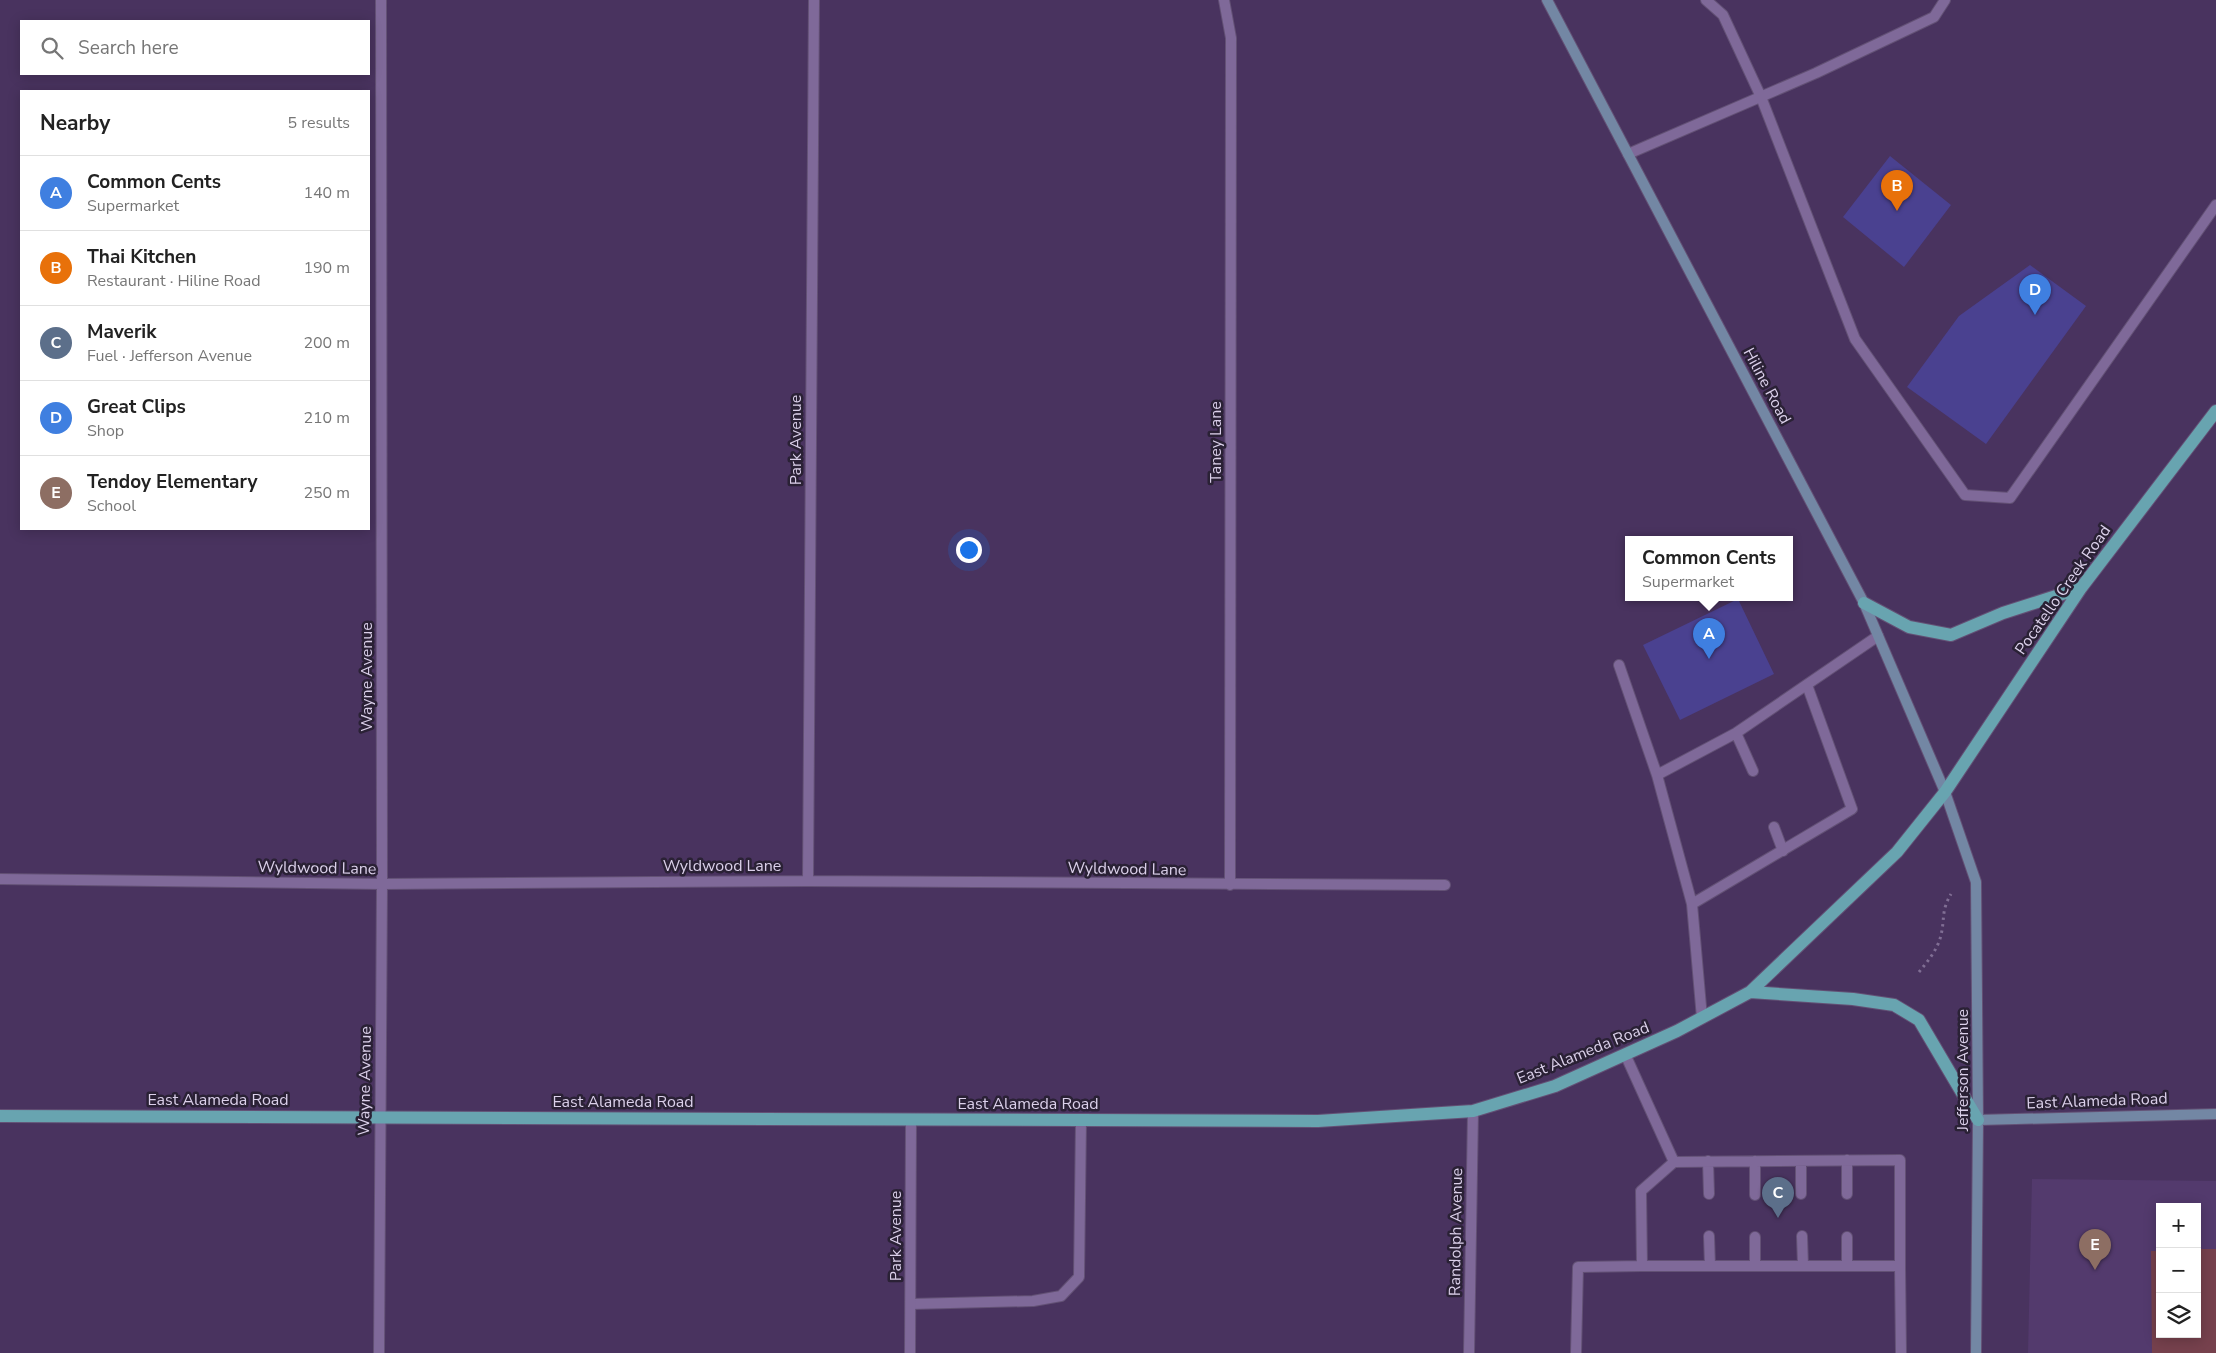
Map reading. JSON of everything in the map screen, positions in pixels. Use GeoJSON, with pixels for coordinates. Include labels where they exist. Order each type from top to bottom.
{"type":"FeatureCollection","features":[{"type":"Feature","properties":{"kind":"main road","name":"Pocatello Creek Road"},"geometry":{"type":"LineString","coordinates":[[1945,792],[2081,588],[2216,411]]}},
{"type":"Feature","properties":{"kind":"main road"},"geometry":{"type":"LineString","coordinates":[[1864,603],[1909,627],[1951,635],[2003,613],[2081,588]]}},
{"type":"Feature","properties":{"kind":"main road","name":"East Alameda Road"},"geometry":{"type":"LineString","coordinates":[[0,1116],[1318,1121],[1473,1111],[1554,1086],[1702,1018],[1750,992],[1897,852],[1945,792]]}},
{"type":"Feature","properties":{"kind":"main road"},"geometry":{"type":"LineString","coordinates":[[1750,992],[1853,999],[1894,1006],[1919,1020],[1978,1120]]}},
{"type":"Feature","properties":{"kind":"street","name":"Wayne Avenue"},"geometry":{"type":"LineString","coordinates":[[378,1353],[382,884],[381,0]]}},
{"type":"Feature","properties":{"kind":"street","name":"Park Avenue"},"geometry":{"type":"LineString","coordinates":[[808,881],[814,0]]}},
{"type":"Feature","properties":{"kind":"street","name":"Taney Lane"},"geometry":{"type":"LineString","coordinates":[[1224,0],[1231,38],[1230,885]]}},
{"type":"Feature","properties":{"kind":"street","name":"Hiline Road"},"geometry":{"type":"LineString","coordinates":[[1547,0],[1864,603],[1945,792]]}},
{"type":"Feature","properties":{"kind":"street"},"geometry":{"type":"LineString","coordinates":[[1706,0],[1723,15],[1762,97],[1854,339],[1965,495],[2010,498],[2216,205]]}},
{"type":"Feature","properties":{"kind":"street"},"geometry":{"type":"LineString","coordinates":[[1628,154],[1762,97],[1934,16],[1945,0]]}},
{"type":"Feature","properties":{"kind":"street"},"geometry":{"type":"LineString","coordinates":[[1657,775],[1736,734],[1878,636]]}},
{"type":"Feature","properties":{"kind":"street"},"geometry":{"type":"LineString","coordinates":[[1619,665],[1657,775],[1692,904],[1702,1018]]}},
{"type":"Feature","properties":{"kind":"street"},"geometry":{"type":"LineString","coordinates":[[1692,904],[1852,809],[1807,685]]}},
{"type":"Feature","properties":{"kind":"street"},"geometry":{"type":"LineString","coordinates":[[1736,734],[1753,771]]}},
{"type":"Feature","properties":{"kind":"street","name":"Jefferson Avenue"},"geometry":{"type":"LineString","coordinates":[[1945,792],[1976,882],[1978,1120],[1976,1353]]}},
{"type":"Feature","properties":{"kind":"street"},"geometry":{"type":"LineString","coordinates":[[1774,826],[1783,851]]}},
{"type":"Feature","properties":{"kind":"street","name":"Wyldwood Lane"},"geometry":{"type":"LineString","coordinates":[[0,879],[382,884],[808,881],[1445,885]]}},
{"type":"Feature","properties":{"kind":"street"},"geometry":{"type":"LineString","coordinates":[[1625,1054],[1674,1162]]}},
{"type":"Feature","properties":{"kind":"street","name":"Randolph Avenue"},"geometry":{"type":"LineString","coordinates":[[1469,1353],[1473,1111]]}},
{"type":"Feature","properties":{"kind":"street","name":"East Alameda Road"},"geometry":{"type":"LineString","coordinates":[[1978,1120],[2216,1114]]}},
{"type":"Feature","properties":{"kind":"street","name":"Park Avenue"},"geometry":{"type":"LineString","coordinates":[[910,1353],[911,1120]]}},
{"type":"Feature","properties":{"kind":"street"},"geometry":{"type":"LineString","coordinates":[[910,1304],[1034,1301],[1061,1296],[1079,1277],[1081,1120]]}},
{"type":"Feature","properties":{"kind":"street"},"geometry":{"type":"LineString","coordinates":[[1847,1160],[1847,1194]]}},
{"type":"Feature","properties":{"kind":"street"},"geometry":{"type":"LineString","coordinates":[[1642,1266],[1641,1192],[1674,1162],[1900,1160],[1901,1353]]}},
{"type":"Feature","properties":{"kind":"street"},"geometry":{"type":"LineString","coordinates":[[1801,1161],[1801,1194]]}},
{"type":"Feature","properties":{"kind":"street"},"geometry":{"type":"LineString","coordinates":[[1708,1162],[1709,1194]]}},
{"type":"Feature","properties":{"kind":"street"},"geometry":{"type":"LineString","coordinates":[[1755,1162],[1755,1195]]}},
{"type":"Feature","properties":{"kind":"street"},"geometry":{"type":"LineString","coordinates":[[1709,1236],[1710,1266]]}},
{"type":"Feature","properties":{"kind":"street"},"geometry":{"type":"LineString","coordinates":[[1802,1236],[1803,1266]]}},
{"type":"Feature","properties":{"kind":"street"},"geometry":{"type":"LineString","coordinates":[[1755,1237],[1755,1266]]}},
{"type":"Feature","properties":{"kind":"street"},"geometry":{"type":"LineString","coordinates":[[1847,1237],[1847,1266]]}},
{"type":"Feature","properties":{"kind":"street"},"geometry":{"type":"LineString","coordinates":[[1576,1353],[1578,1267],[1900,1266]]}},
{"type":"Feature","properties":{"kind":"path"},"geometry":{"type":"LineString","coordinates":[[1919,972],[1938,944],[1941,934],[1942,914],[1955,888]]}},
{"type":"Feature","properties":{"kind":"shaded area"},"geometry":{"type":"Polygon","coordinates":[[[2032,1179],[2216,1181],[2216,1353],[2028,1353],[2032,1179]]]}},
{"type":"Feature","properties":{"kind":"shaded area"},"geometry":{"type":"Polygon","coordinates":[[[2201,1249],[2216,1249],[2216,1353],[2152,1353],[2151,1251],[2156,1251],[2156,1338],[2201,1338],[2201,1249]]]}},
{"type":"Feature","properties":{"kind":"building"},"geometry":{"type":"Polygon","coordinates":[[[1890,156],[1951,205],[1904,267],[1843,217],[1890,156]]]}},
{"type":"Feature","properties":{"kind":"building"},"geometry":{"type":"Polygon","coordinates":[[[2030,265],[2086,306],[1986,444],[1907,387],[1959,316],[2030,265]]]}},
{"type":"Feature","properties":{"kind":"building"},"geometry":{"type":"Polygon","coordinates":[[[1734,601],[1739,601],[1774,674],[1680,720],[1643,645],[1734,601]]]}},
{"type":"Feature","properties":{"kind":"place","name":"Thai Kitchen"},"geometry":{"type":"Point","coordinates":[1897,211]}},
{"type":"Feature","properties":{"kind":"place","name":"Great Clips"},"geometry":{"type":"Point","coordinates":[2035,315]}},
{"type":"Feature","properties":{"kind":"place","name":"Common Cents"},"geometry":{"type":"Point","coordinates":[1709,659]}},
{"type":"Feature","properties":{"kind":"place","name":"Maverik"},"geometry":{"type":"Point","coordinates":[1778,1218]}},
{"type":"Feature","properties":{"kind":"place","name":"Tendoy Elementary"},"geometry":{"type":"Point","coordinates":[2095,1270]}}]}
